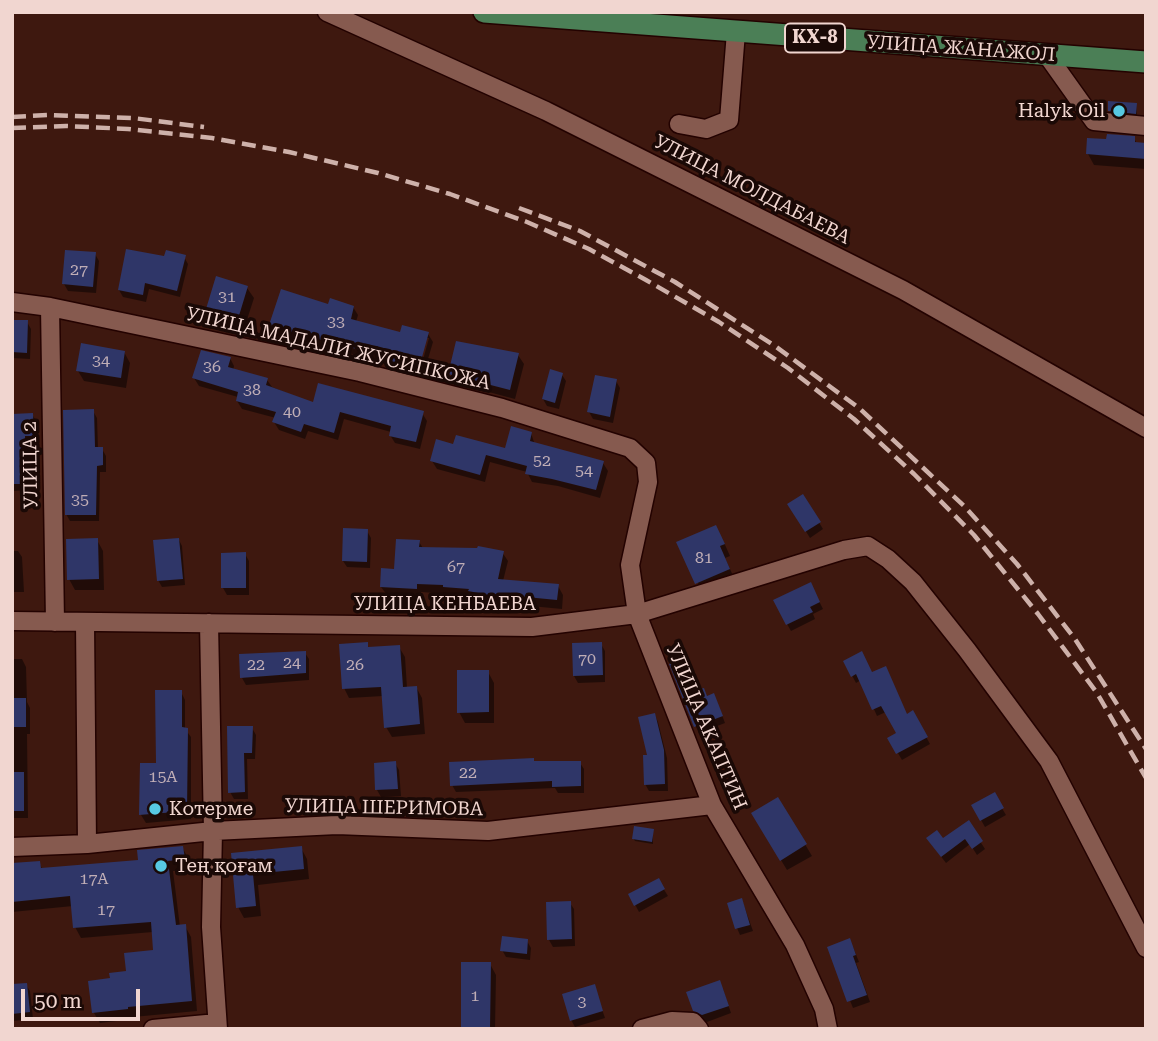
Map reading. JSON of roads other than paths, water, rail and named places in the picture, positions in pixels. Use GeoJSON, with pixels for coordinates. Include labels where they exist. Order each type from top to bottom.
{"type":"FeatureCollection","features":[{"type":"Feature","properties":{"kind":"main road","name":"УЛИЦА ЖАНАЖОЛ"},"geometry":{"type":"LineString","coordinates":[[484,12],[1146,62]]}},
{"type":"Feature","properties":{"kind":"street","name":"УЛИЦА МОЛДАБАЕВА"},"geometry":{"type":"LineString","coordinates":[[327,12],[546,111],[903,289],[1146,428]]}},
{"type":"Feature","properties":{"kind":"street"},"geometry":{"type":"LineString","coordinates":[[679,124],[706,129],[729,120],[736,32]]}},
{"type":"Feature","properties":{"kind":"street"},"geometry":{"type":"LineString","coordinates":[[1047,55],[1094,121],[1146,126]]}},
{"type":"Feature","properties":{"kind":"street","name":"УЛИЦА МАДАЛИ ЖУСИПКОЖА"},"geometry":{"type":"LineString","coordinates":[[12,302],[50,307],[360,372],[502,408],[630,449],[646,463]]}},
{"type":"Feature","properties":{"kind":"street","name":"УЛИЦА 2"},"geometry":{"type":"LineString","coordinates":[[50,307],[55,622]]}},
{"type":"Feature","properties":{"kind":"street","name":"УЛИЦА АКАПТИН"},"geometry":{"type":"LineString","coordinates":[[646,463],[648,482],[630,565],[637,614],[712,805],[795,945],[824,1009],[828,1029]]}},
{"type":"Feature","properties":{"kind":"street","name":"УЛИЦА КЕНБАЕВА"},"geometry":{"type":"LineString","coordinates":[[12,621],[532,627],[637,614],[867,545],[888,559],[913,582],[1049,761],[1146,948]]}},
{"type":"Feature","properties":{"kind":"street"},"geometry":{"type":"LineString","coordinates":[[85,622],[87,844]]}},
{"type":"Feature","properties":{"kind":"street"},"geometry":{"type":"LineString","coordinates":[[153,1029],[218,1026],[211,927],[213,831],[209,624]]}},
{"type":"Feature","properties":{"kind":"street","name":"УЛИЦА ШЕРИМОВА"},"geometry":{"type":"LineString","coordinates":[[12,847],[87,844],[213,831],[337,825],[488,831],[712,805]]}},
{"type":"Feature","properties":{"kind":"street"},"geometry":{"type":"LineString","coordinates":[[642,1029],[671,1021],[693,1021],[699,1029]]}},
{"type":"Feature","properties":{"kind":"railway"},"geometry":{"type":"LineString","coordinates":[[12,117],[49,115],[133,118],[204,127]]}},
{"type":"Feature","properties":{"kind":"railway"},"geometry":{"type":"LineString","coordinates":[[12,128],[66,126],[128,129],[212,138],[289,152],[378,173],[450,194],[527,222],[589,249],[646,280],[719,322],[788,368],[854,419],[914,474],[974,535],[1038,614],[1097,693],[1146,778]]}},
{"type":"Feature","properties":{"kind":"railway"},"geometry":{"type":"LineString","coordinates":[[519,208],[580,231],[675,282],[775,346],[859,408],[964,506],[1017,564],[1075,639],[1146,749]]}},
{"type":"Feature","properties":{"kind":"place","name":"Halyk Oil"},"geometry":{"type":"Point","coordinates":[1119,111]}},
{"type":"Feature","properties":{"kind":"place","name":"Котерме"},"geometry":{"type":"Point","coordinates":[155,809]}},
{"type":"Feature","properties":{"kind":"place","name":"Тең қоғам"},"geometry":{"type":"Point","coordinates":[161,866]}}]}
